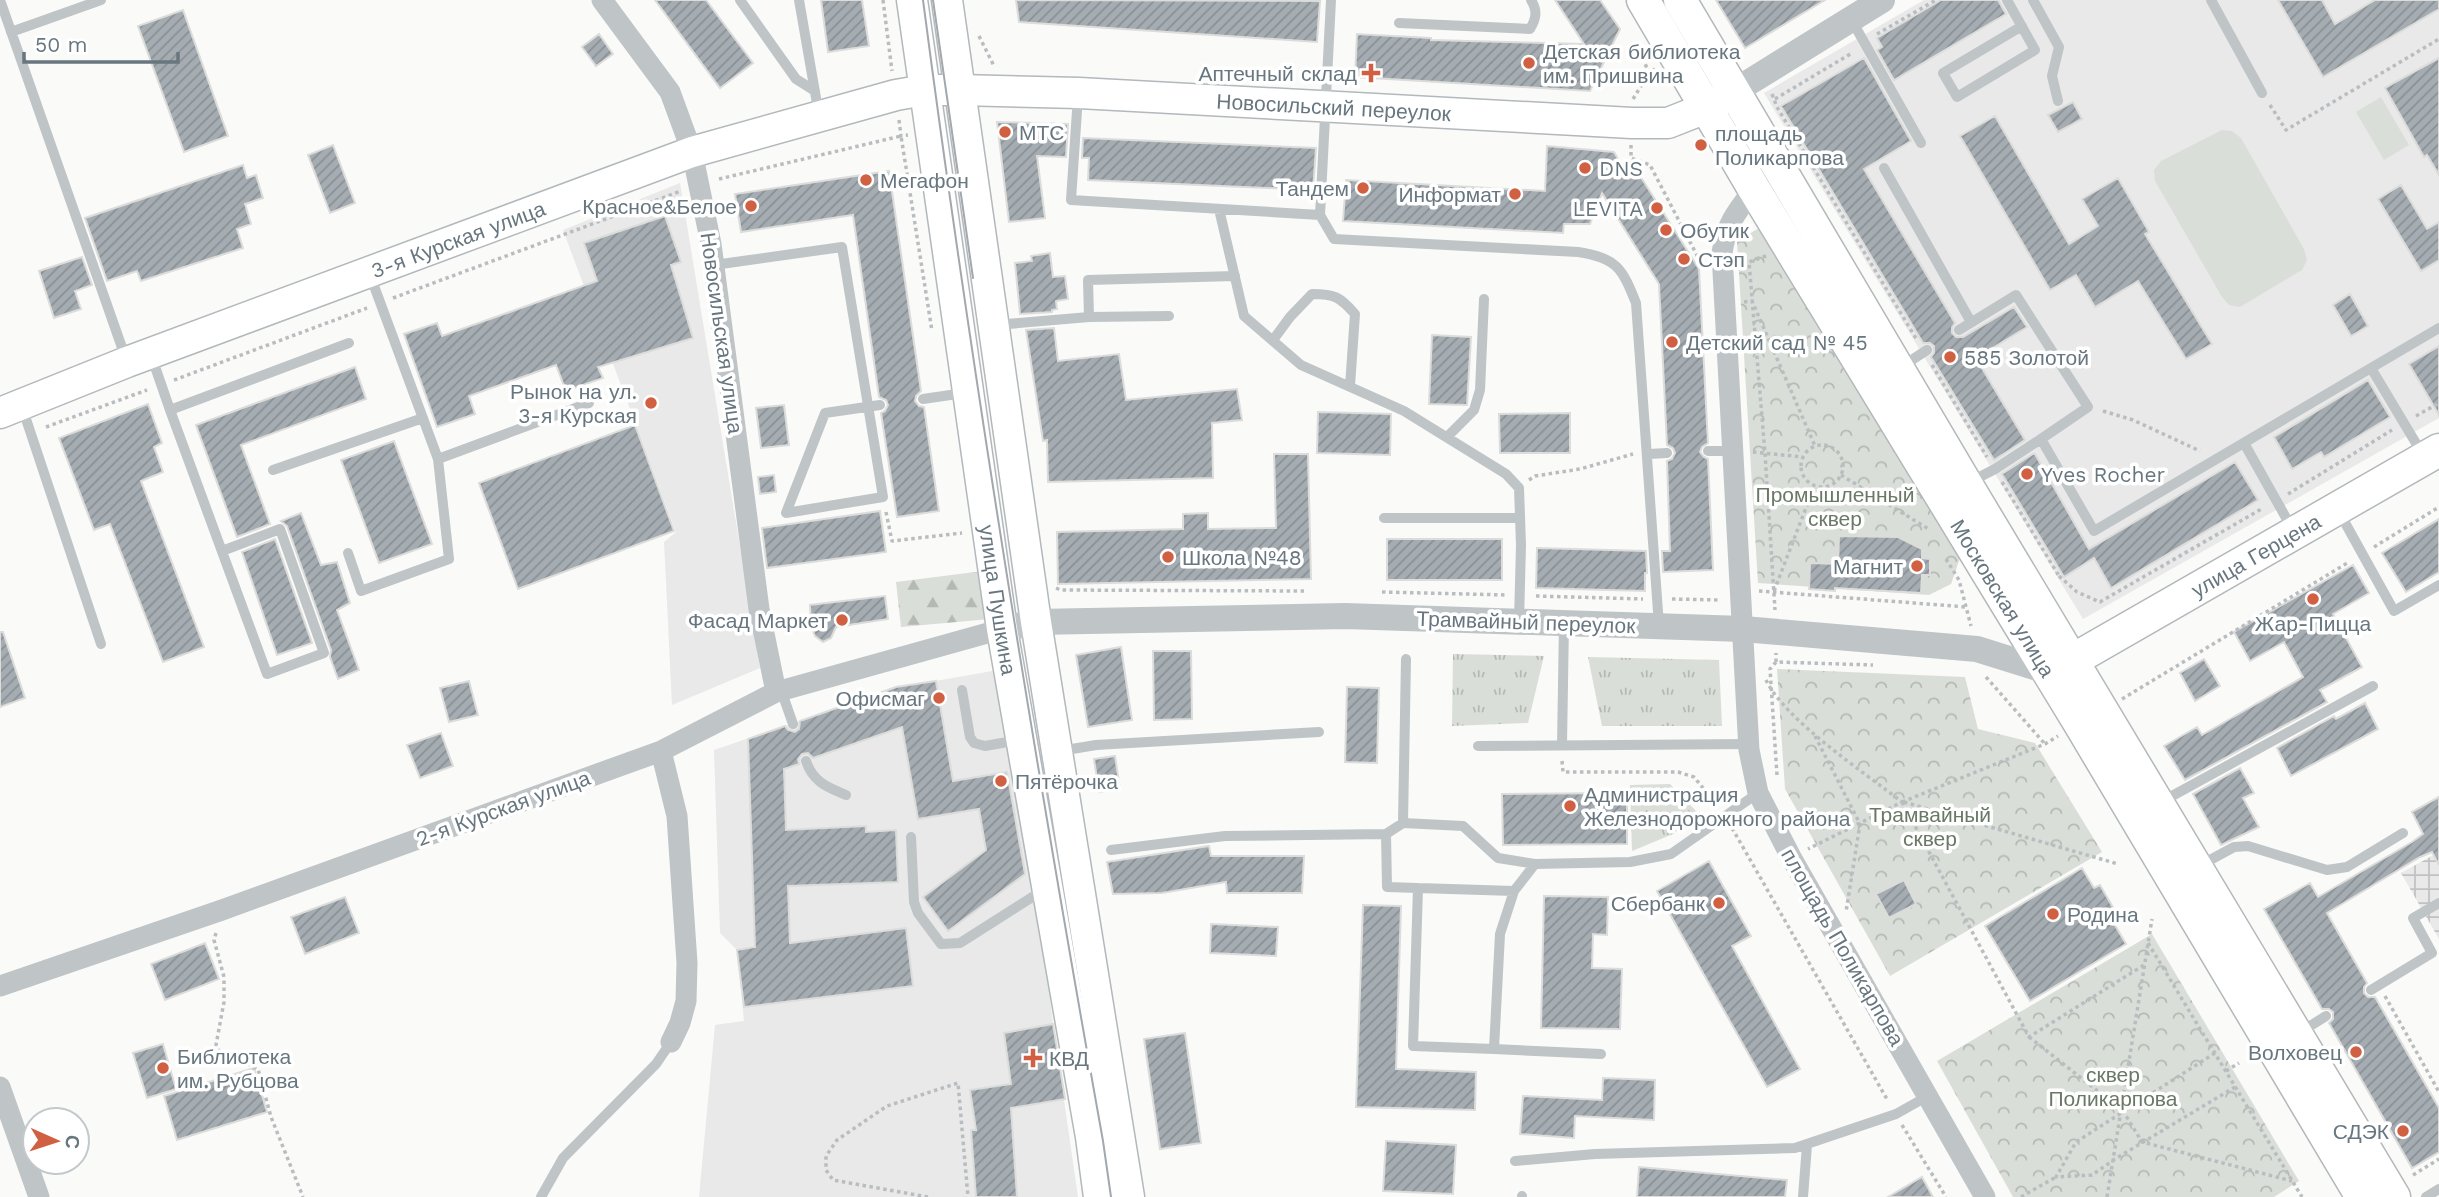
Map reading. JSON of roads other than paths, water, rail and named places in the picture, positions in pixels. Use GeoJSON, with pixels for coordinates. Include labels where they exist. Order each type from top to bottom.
{"type":"FeatureCollection","features":[{"type":"Feature","properties":{"kind":"main road","name":"улица Пушкина"},"geometry":{"type":"LineString","coordinates":[[912,0],[1002,629],[1091,1137],[1099,1197]]}},
{"type":"Feature","properties":{"kind":"main road","name":"улица Пушкина"},"geometry":{"type":"LineString","coordinates":[[947,0],[1036,622],[1129,1197]]}},
{"type":"Feature","properties":{"kind":"main road","name":"Московская улица"},"geometry":{"type":"LineString","coordinates":[[1643,0],[1754,189],[1992,579],[2060,665]]}},
{"type":"Feature","properties":{"kind":"main road","name":"Московская улица"},"geometry":{"type":"LineString","coordinates":[[1680,0],[1748,83],[1917,357],[1966,484],[2023,577],[2060,665],[2362,1197]]}},
{"type":"Feature","properties":{"kind":"main road","name":"Новосильский переулок"},"geometry":{"type":"LineString","coordinates":[[925,90],[1079,93],[1668,123],[1706,108],[1748,83]]}},
{"type":"Feature","properties":{"kind":"main road","name":"3-я Курская улица"},"geometry":{"type":"LineString","coordinates":[[11,409],[138,357],[817,103],[925,90]]}},
{"type":"Feature","properties":{"kind":"main road","name":"улица Герцена"},"geometry":{"type":"LineString","coordinates":[[2060,665],[2432,454]]}},
{"type":"Feature","properties":{"kind":"main road","name":"Московская улица"},"geometry":{"type":"LineString","coordinates":[[2091,718],[2158,803],[2297,1034],[2403,1186]]}},
{"type":"Feature","properties":{"kind":"street","name":"Новосильская улица"},"geometry":{"type":"LineString","coordinates":[[602,0],[670,92],[692,152],[714,265],[759,609],[778,691]]}},
{"type":"Feature","properties":{"kind":"street"},"geometry":{"type":"LineString","coordinates":[[1748,83],[1882,0]]}},
{"type":"Feature","properties":{"kind":"street","name":"площадь Поликарпова"},"geometry":{"type":"LineString","coordinates":[[1754,189],[1732,218],[1725,234],[1722,253],[1749,744],[1758,793],[1792,859],[1985,1197]]}},
{"type":"Feature","properties":{"kind":"street","name":"Трамвайный переулок"},"geometry":{"type":"LineString","coordinates":[[1002,629],[1036,622],[1345,616],[1520,621],[1743,629],[1977,649],[2060,665]]}},
{"type":"Feature","properties":{"kind":"street","name":"2-я Курская улица"},"geometry":{"type":"LineString","coordinates":[[0,986],[222,910],[661,751],[778,691],[1002,629]]}},
{"type":"Feature","properties":{"kind":"street"},"geometry":{"type":"LineString","coordinates":[[661,751],[677,817],[687,963],[686,1001],[681,1023],[671,1042]]}},
{"type":"Feature","properties":{"kind":"street"},"geometry":{"type":"LineString","coordinates":[[0,1087],[39,1197]]}},
{"type":"Feature","properties":{"kind":"lane"},"geometry":{"type":"LineString","coordinates":[[11,32],[101,0]]}},
{"type":"Feature","properties":{"kind":"lane"},"geometry":{"type":"LineString","coordinates":[[740,0],[796,79],[817,103]]}},
{"type":"Feature","properties":{"kind":"lane"},"geometry":{"type":"LineString","coordinates":[[799,0],[817,103]]}},
{"type":"Feature","properties":{"kind":"lane"},"geometry":{"type":"LineString","coordinates":[[1331,0],[1320,215],[1334,239],[1604,256],[1626,277],[1636,303],[1659,626]]}},
{"type":"Feature","properties":{"kind":"lane"},"geometry":{"type":"LineString","coordinates":[[1399,23],[1530,30],[1536,19],[1535,6],[1531,0]]}},
{"type":"Feature","properties":{"kind":"lane"},"geometry":{"type":"LineString","coordinates":[[2007,0],[2022,26],[2035,50],[1957,97],[1943,73],[2022,26]]}},
{"type":"Feature","properties":{"kind":"lane"},"geometry":{"type":"LineString","coordinates":[[2033,0],[2059,47],[2052,76],[2058,101]]}},
{"type":"Feature","properties":{"kind":"lane"},"geometry":{"type":"LineString","coordinates":[[2211,0],[2262,93]]}},
{"type":"Feature","properties":{"kind":"lane"},"geometry":{"type":"LineString","coordinates":[[1,7],[138,357],[161,384],[170,410],[267,674],[324,653],[280,529],[222,551]]}},
{"type":"Feature","properties":{"kind":"lane"},"geometry":{"type":"LineString","coordinates":[[1851,19],[1921,143]]}},
{"type":"Feature","properties":{"kind":"lane"},"geometry":{"type":"LineString","coordinates":[[1079,93],[1070,200],[1320,215]]}},
{"type":"Feature","properties":{"kind":"lane"},"geometry":{"type":"LineString","coordinates":[[1884,168],[1971,323]]}},
{"type":"Feature","properties":{"kind":"lane"},"geometry":{"type":"LineString","coordinates":[[1219,209],[1244,316],[1301,365],[1404,411],[1506,474],[1519,488],[1520,621]]}},
{"type":"Feature","properties":{"kind":"lane"},"geometry":{"type":"LineString","coordinates":[[714,265],[842,247],[875,406],[883,498],[786,513],[825,413],[875,406]]}},
{"type":"Feature","properties":{"kind":"lane"},"geometry":{"type":"LineString","coordinates":[[348,553],[361,591],[449,559],[438,459],[369,272]]}},
{"type":"Feature","properties":{"kind":"lane"},"geometry":{"type":"LineString","coordinates":[[1090,317],[1088,280],[1235,276]]}},
{"type":"Feature","properties":{"kind":"lane"},"geometry":{"type":"LineString","coordinates":[[1273,340],[1312,294],[1329,294],[1342,299],[1355,314],[1350,386]]}},
{"type":"Feature","properties":{"kind":"lane"},"geometry":{"type":"LineString","coordinates":[[1959,330],[2017,295],[2088,407],[1995,469],[1966,484]]}},
{"type":"Feature","properties":{"kind":"lane"},"geometry":{"type":"LineString","coordinates":[[1447,437],[1475,410],[1480,390],[1484,299]]}},
{"type":"Feature","properties":{"kind":"lane"},"geometry":{"type":"LineString","coordinates":[[993,325],[1090,317],[1169,316]]}},
{"type":"Feature","properties":{"kind":"lane"},"geometry":{"type":"LineString","coordinates":[[2041,439],[2094,531],[2439,328]]}},
{"type":"Feature","properties":{"kind":"lane"},"geometry":{"type":"LineString","coordinates":[[170,410],[349,343]]}},
{"type":"Feature","properties":{"kind":"lane"},"geometry":{"type":"LineString","coordinates":[[2371,368],[2404,423],[2432,454]]}},
{"type":"Feature","properties":{"kind":"lane"},"geometry":{"type":"LineString","coordinates":[[923,399],[967,392]]}},
{"type":"Feature","properties":{"kind":"lane"},"geometry":{"type":"LineString","coordinates":[[438,459],[589,403]]}},
{"type":"Feature","properties":{"kind":"lane"},"geometry":{"type":"LineString","coordinates":[[11,409],[31,433],[101,644]]}},
{"type":"Feature","properties":{"kind":"lane"},"geometry":{"type":"LineString","coordinates":[[272,470],[423,418]]}},
{"type":"Feature","properties":{"kind":"lane"},"geometry":{"type":"LineString","coordinates":[[2244,443],[2294,532]]}},
{"type":"Feature","properties":{"kind":"lane"},"geometry":{"type":"LineString","coordinates":[[1708,451],[1733,451]]}},
{"type":"Feature","properties":{"kind":"lane"},"geometry":{"type":"LineString","coordinates":[[1648,454],[1667,453]]}},
{"type":"Feature","properties":{"kind":"lane"},"geometry":{"type":"LineString","coordinates":[[2336,508],[2394,611],[2439,585]]}},
{"type":"Feature","properties":{"kind":"lane"},"geometry":{"type":"LineString","coordinates":[[1384,518],[1520,518]]}},
{"type":"Feature","properties":{"kind":"lane"},"geometry":{"type":"LineString","coordinates":[[1562,745],[1564,623]]}},
{"type":"Feature","properties":{"kind":"lane"},"geometry":{"type":"LineString","coordinates":[[1403,823],[1406,659]]}},
{"type":"Feature","properties":{"kind":"lane"},"geometry":{"type":"LineString","coordinates":[[2158,803],[2373,686]]}},
{"type":"Feature","properties":{"kind":"lane"},"geometry":{"type":"LineString","coordinates":[[962,690],[974,743],[985,746],[1022,739]]}},
{"type":"Feature","properties":{"kind":"lane"},"geometry":{"type":"LineString","coordinates":[[778,691],[793,724]]}},
{"type":"Feature","properties":{"kind":"lane"},"geometry":{"type":"LineString","coordinates":[[1057,752],[1096,745],[1319,732]]}},
{"type":"Feature","properties":{"kind":"lane"},"geometry":{"type":"LineString","coordinates":[[1478,746],[1749,744]]}},
{"type":"Feature","properties":{"kind":"lane"},"geometry":{"type":"LineString","coordinates":[[806,761],[816,780],[846,795]]}},
{"type":"Feature","properties":{"kind":"lane"},"geometry":{"type":"LineString","coordinates":[[1111,850],[1225,836],[1386,834],[1403,823],[1463,826],[1498,858],[1535,864],[1630,862],[1671,854],[1758,793]]}},
{"type":"Feature","properties":{"kind":"lane"},"geometry":{"type":"LineString","coordinates":[[2197,867],[2234,847],[2248,846],[2328,870],[2347,867],[2403,833]]}},
{"type":"Feature","properties":{"kind":"lane"},"geometry":{"type":"LineString","coordinates":[[1386,834],[1387,887],[1514,891]]}},
{"type":"Feature","properties":{"kind":"lane"},"geometry":{"type":"LineString","coordinates":[[911,837],[914,902],[918,913],[941,944],[960,943],[1048,888]]}},
{"type":"Feature","properties":{"kind":"lane"},"geometry":{"type":"LineString","coordinates":[[1494,1049],[1500,934],[1514,891],[1535,864]]}},
{"type":"Feature","properties":{"kind":"lane"},"geometry":{"type":"LineString","coordinates":[[1418,888],[1413,1046],[1601,1054]]}},
{"type":"Feature","properties":{"kind":"lane"},"geometry":{"type":"LineString","coordinates":[[2375,988],[2432,953],[2413,918],[2439,903]]}},
{"type":"Feature","properties":{"kind":"lane"},"geometry":{"type":"LineString","coordinates":[[2297,1034],[2326,1016]]}},
{"type":"Feature","properties":{"kind":"lane"},"geometry":{"type":"LineString","coordinates":[[541,1197],[563,1158],[656,1064],[671,1042]]}},
{"type":"Feature","properties":{"kind":"lane"},"geometry":{"type":"LineString","coordinates":[[1515,1161],[1595,1154],[1795,1149],[1896,1114],[1928,1097]]}},
{"type":"Feature","properties":{"kind":"lane"},"geometry":{"type":"LineString","coordinates":[[1802,1197],[1807,1144]]}},
{"type":"Feature","properties":{"kind":"lane"},"geometry":{"type":"LineString","coordinates":[[2426,1197],[2439,1189]]}},
{"type":"Feature","properties":{"kind":"tram line"},"geometry":{"type":"LineString","coordinates":[[923,0],[1006,572],[1111,1197]]}},
{"type":"Feature","properties":{"kind":"tram line"},"geometry":{"type":"LineString","coordinates":[[933,0],[973,278]]}},
{"type":"Feature","properties":{"kind":"place","name":"Детская библиотека им. Пришвина"},"geometry":{"type":"Point","coordinates":[1529,63]}},
{"type":"Feature","properties":{"kind":"place","name":"Аптечный склад"},"geometry":{"type":"Point","coordinates":[1371,73]}},
{"type":"Feature","properties":{"kind":"place","name":"МТС"},"geometry":{"type":"Point","coordinates":[1005,132]}},
{"type":"Feature","properties":{"kind":"place","name":"площадь Поликарпова"},"geometry":{"type":"Point","coordinates":[1701,145]}},
{"type":"Feature","properties":{"kind":"place","name":"DNS"},"geometry":{"type":"Point","coordinates":[1585,168]}},
{"type":"Feature","properties":{"kind":"place","name":"Мегафон"},"geometry":{"type":"Point","coordinates":[866,180]}},
{"type":"Feature","properties":{"kind":"place","name":"Тандем"},"geometry":{"type":"Point","coordinates":[1363,188]}},
{"type":"Feature","properties":{"kind":"place","name":"Информат"},"geometry":{"type":"Point","coordinates":[1515,194]}},
{"type":"Feature","properties":{"kind":"place","name":"Красное&Белое"},"geometry":{"type":"Point","coordinates":[751,206]}},
{"type":"Feature","properties":{"kind":"place","name":"LEVITA"},"geometry":{"type":"Point","coordinates":[1657,208]}},
{"type":"Feature","properties":{"kind":"place","name":"Обутик"},"geometry":{"type":"Point","coordinates":[1666,230]}},
{"type":"Feature","properties":{"kind":"place","name":"Стэп"},"geometry":{"type":"Point","coordinates":[1684,259]}},
{"type":"Feature","properties":{"kind":"place","name":"Детский сад № 45"},"geometry":{"type":"Point","coordinates":[1672,342]}},
{"type":"Feature","properties":{"kind":"place","name":"585 Золотой"},"geometry":{"type":"Point","coordinates":[1950,357]}},
{"type":"Feature","properties":{"kind":"place","name":"Рынок на ул. 3-я Курская"},"geometry":{"type":"Point","coordinates":[651,403]}},
{"type":"Feature","properties":{"kind":"place","name":"Yves Rocher"},"geometry":{"type":"Point","coordinates":[2027,474]}},
{"type":"Feature","properties":{"kind":"place","name":"Школа №48"},"geometry":{"type":"Point","coordinates":[1168,557]}},
{"type":"Feature","properties":{"kind":"place","name":"Магнит"},"geometry":{"type":"Point","coordinates":[1917,566]}},
{"type":"Feature","properties":{"kind":"place","name":"Жар-Пицца"},"geometry":{"type":"Point","coordinates":[2313,599]}},
{"type":"Feature","properties":{"kind":"place","name":"Фасад Маркет"},"geometry":{"type":"Point","coordinates":[842,620]}},
{"type":"Feature","properties":{"kind":"place","name":"Офисмаг"},"geometry":{"type":"Point","coordinates":[939,698]}},
{"type":"Feature","properties":{"kind":"place","name":"Пятёрочка"},"geometry":{"type":"Point","coordinates":[1001,781]}},
{"type":"Feature","properties":{"kind":"place","name":"Администрация Железнодорожного района"},"geometry":{"type":"Point","coordinates":[1570,806]}},
{"type":"Feature","properties":{"kind":"place","name":"Сбербанк"},"geometry":{"type":"Point","coordinates":[1719,903]}},
{"type":"Feature","properties":{"kind":"place","name":"Родина"},"geometry":{"type":"Point","coordinates":[2053,914]}},
{"type":"Feature","properties":{"kind":"place","name":"Волховец"},"geometry":{"type":"Point","coordinates":[2356,1052]}},
{"type":"Feature","properties":{"kind":"place","name":"КВД"},"geometry":{"type":"Point","coordinates":[1033,1058]}},
{"type":"Feature","properties":{"kind":"place","name":"Библиотека им. Рубцова"},"geometry":{"type":"Point","coordinates":[163,1068]}},
{"type":"Feature","properties":{"kind":"place","name":"СДЭК"},"geometry":{"type":"Point","coordinates":[2403,1131]}},
{"type":"Feature","properties":{"kind":"park label","name":"Промышленный сквер"},"geometry":{"type":"Point","coordinates":[1835,506]}},
{"type":"Feature","properties":{"kind":"park label","name":"Трамвайный сквер"},"geometry":{"type":"Point","coordinates":[1930,826]}},
{"type":"Feature","properties":{"kind":"park label","name":"сквер Поликарпова"},"geometry":{"type":"Point","coordinates":[2113,1086]}}]}
